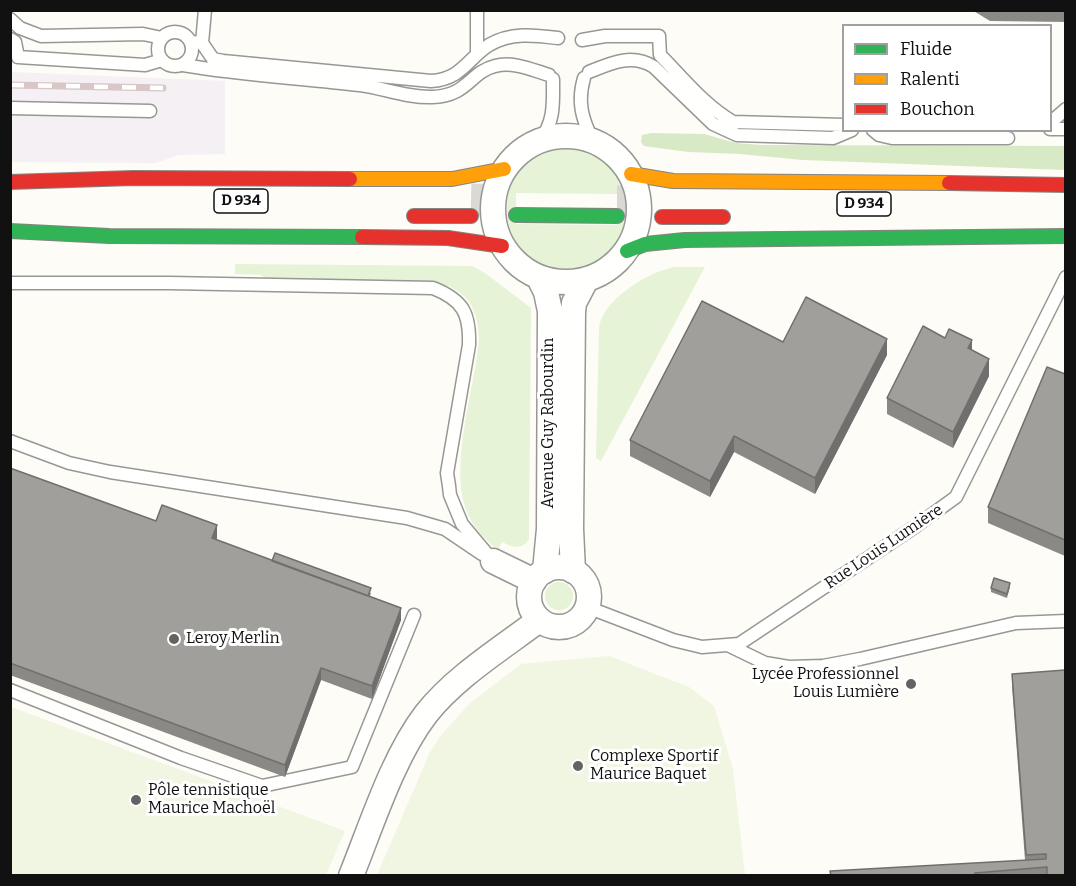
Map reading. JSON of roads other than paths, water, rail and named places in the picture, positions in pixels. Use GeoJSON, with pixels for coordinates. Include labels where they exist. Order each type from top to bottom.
{"type":"FeatureCollection","features":[{"type":"Feature","properties":{"kind":"main road"},"geometry":{"type":"LineString","coordinates":[[10,182],[133,178],[429,180],[452,179],[504,169]]}},
{"type":"Feature","properties":{"kind":"main road"},"geometry":{"type":"LineString","coordinates":[[630,174],[673,181],[906,182],[1065,186]]}},
{"type":"Feature","properties":{"kind":"main road"},"geometry":{"type":"LineString","coordinates":[[538,201],[516,208],[617,216]]}},
{"type":"Feature","properties":{"kind":"main road"},"geometry":{"type":"LineString","coordinates":[[401,216],[471,216]]}},
{"type":"Feature","properties":{"kind":"main road"},"geometry":{"type":"LineString","coordinates":[[662,217],[731,217]]}},
{"type":"Feature","properties":{"kind":"main road"},"geometry":{"type":"LineString","coordinates":[[10,231],[109,236],[448,238],[502,246]]}},
{"type":"Feature","properties":{"kind":"main road"},"geometry":{"type":"LineString","coordinates":[[627,251],[645,244],[685,240],[1065,236]]}},
{"type":"Feature","properties":{"kind":"street"},"geometry":{"type":"LineString","coordinates":[[558,136],[575,136],[593,141],[608,149],[621,160],[630,174],[638,193],[639,213],[635,233],[627,251],[602,274],[586,280],[562,283],[539,278],[524,270],[502,246],[494,227],[492,207],[495,187],[504,169],[520,152],[540,141],[558,136]]}},
{"type":"Feature","properties":{"kind":"street","name":"Avenue Guy Rabourdin"},"geometry":{"type":"LineString","coordinates":[[539,278],[546,291],[550,311],[549,529],[539,576]]}},
{"type":"Feature","properties":{"kind":"street","name":"Avenue Guy Rabourdin"},"geometry":{"type":"LineString","coordinates":[[573,571],[571,529],[573,312],[574,303],[586,280]]}},
{"type":"Feature","properties":{"kind":"street"},"geometry":{"type":"LineString","coordinates":[[493,561],[539,576]]}},
{"type":"Feature","properties":{"kind":"street"},"geometry":{"type":"LineString","coordinates":[[564,567],[573,571],[580,576],[588,591],[587,607],[583,616],[566,626],[547,625],[539,620],[530,606],[530,589],[539,576],[554,568],[564,567]]}},
{"type":"Feature","properties":{"kind":"street"},"geometry":{"type":"LineString","coordinates":[[351,876],[402,752],[427,712],[449,689],[539,620]]}},
{"type":"Feature","properties":{"kind":"lane"},"geometry":{"type":"LineString","coordinates":[[183,65],[191,58],[205,10]]}},
{"type":"Feature","properties":{"kind":"lane"},"geometry":{"type":"LineString","coordinates":[[477,10],[477,54]]}},
{"type":"Feature","properties":{"kind":"lane"},"geometry":{"type":"LineString","coordinates":[[10,19],[20,28],[41,36],[143,34],[162,38]]}},
{"type":"Feature","properties":{"kind":"lane"},"geometry":{"type":"LineString","coordinates":[[540,141],[549,128],[552,118],[551,77],[525,68],[507,65],[494,66],[459,91],[446,96],[428,98],[363,86],[183,65],[171,66],[162,60],[158,49],[162,38],[172,32],[178,32],[197,42],[213,58],[223,61],[417,81],[448,78],[458,73],[490,45],[516,36],[532,34],[558,38]]}},
{"type":"Feature","properties":{"kind":"lane"},"geometry":{"type":"LineString","coordinates":[[582,40],[604,36],[659,36],[660,55],[702,98],[722,116],[733,122],[842,125]]}},
{"type":"Feature","properties":{"kind":"lane"},"geometry":{"type":"LineString","coordinates":[[10,39],[15,42],[18,57],[145,65],[162,60]]}},
{"type":"Feature","properties":{"kind":"lane"},"geometry":{"type":"LineString","coordinates":[[593,141],[586,128],[580,103],[587,75],[612,62],[629,59],[644,61],[654,67],[713,124],[737,135],[833,138],[847,132]]}},
{"type":"Feature","properties":{"kind":"lane"},"geometry":{"type":"LineString","coordinates":[[10,108],[150,111]]}},
{"type":"Feature","properties":{"kind":"lane"},"geometry":{"type":"LineString","coordinates":[[1052,121],[1065,109]]}},
{"type":"Feature","properties":{"kind":"lane"},"geometry":{"type":"LineString","coordinates":[[875,132],[892,138],[1008,138]]}},
{"type":"Feature","properties":{"kind":"lane","name":"Rue Louis Lumière"},"geometry":{"type":"LineString","coordinates":[[587,607],[673,640],[702,646],[739,644],[956,497],[1065,277]]}},
{"type":"Feature","properties":{"kind":"lane"},"geometry":{"type":"LineString","coordinates":[[10,283],[401,287],[433,288],[451,295],[464,308],[469,328],[469,345],[447,473],[450,495],[462,524],[493,561]]}},
{"type":"Feature","properties":{"kind":"lane"},"geometry":{"type":"LineString","coordinates":[[10,441],[69,463],[100,470],[407,518],[445,529],[493,561]]}},
{"type":"Feature","properties":{"kind":"lane"},"geometry":{"type":"LineString","coordinates":[[10,690],[181,758],[262,786],[352,767],[414,615]]}},
{"type":"Feature","properties":{"kind":"lane"},"geometry":{"type":"LineString","coordinates":[[730,646],[765,663],[789,667],[823,666],[1016,623],[1065,621]]}},
{"type":"Feature","properties":{"kind":"tunnel"},"geometry":{"type":"LineString","coordinates":[[471,200],[516,201]]}},
{"type":"Feature","properties":{"kind":"tunnel"},"geometry":{"type":"LineString","coordinates":[[617,202],[662,202]]}},
{"type":"Feature","properties":{"kind":"railway"},"geometry":{"type":"LineString","coordinates":[[10,85],[163,88]]}},
{"type":"Feature","properties":{"kind":"place","name":"Leroy Merlin"},"geometry":{"type":"Point","coordinates":[174,639]}},
{"type":"Feature","properties":{"kind":"place","name":"Lycée Professionnel Louis Lumière"},"geometry":{"type":"Point","coordinates":[911,684]}},
{"type":"Feature","properties":{"kind":"place","name":"Complexe Sportif Maurice Baquet"},"geometry":{"type":"Point","coordinates":[578,766]}},
{"type":"Feature","properties":{"kind":"place","name":"Pôle tennistique Maurice Machoël"},"geometry":{"type":"Point","coordinates":[136,800]}}]}
